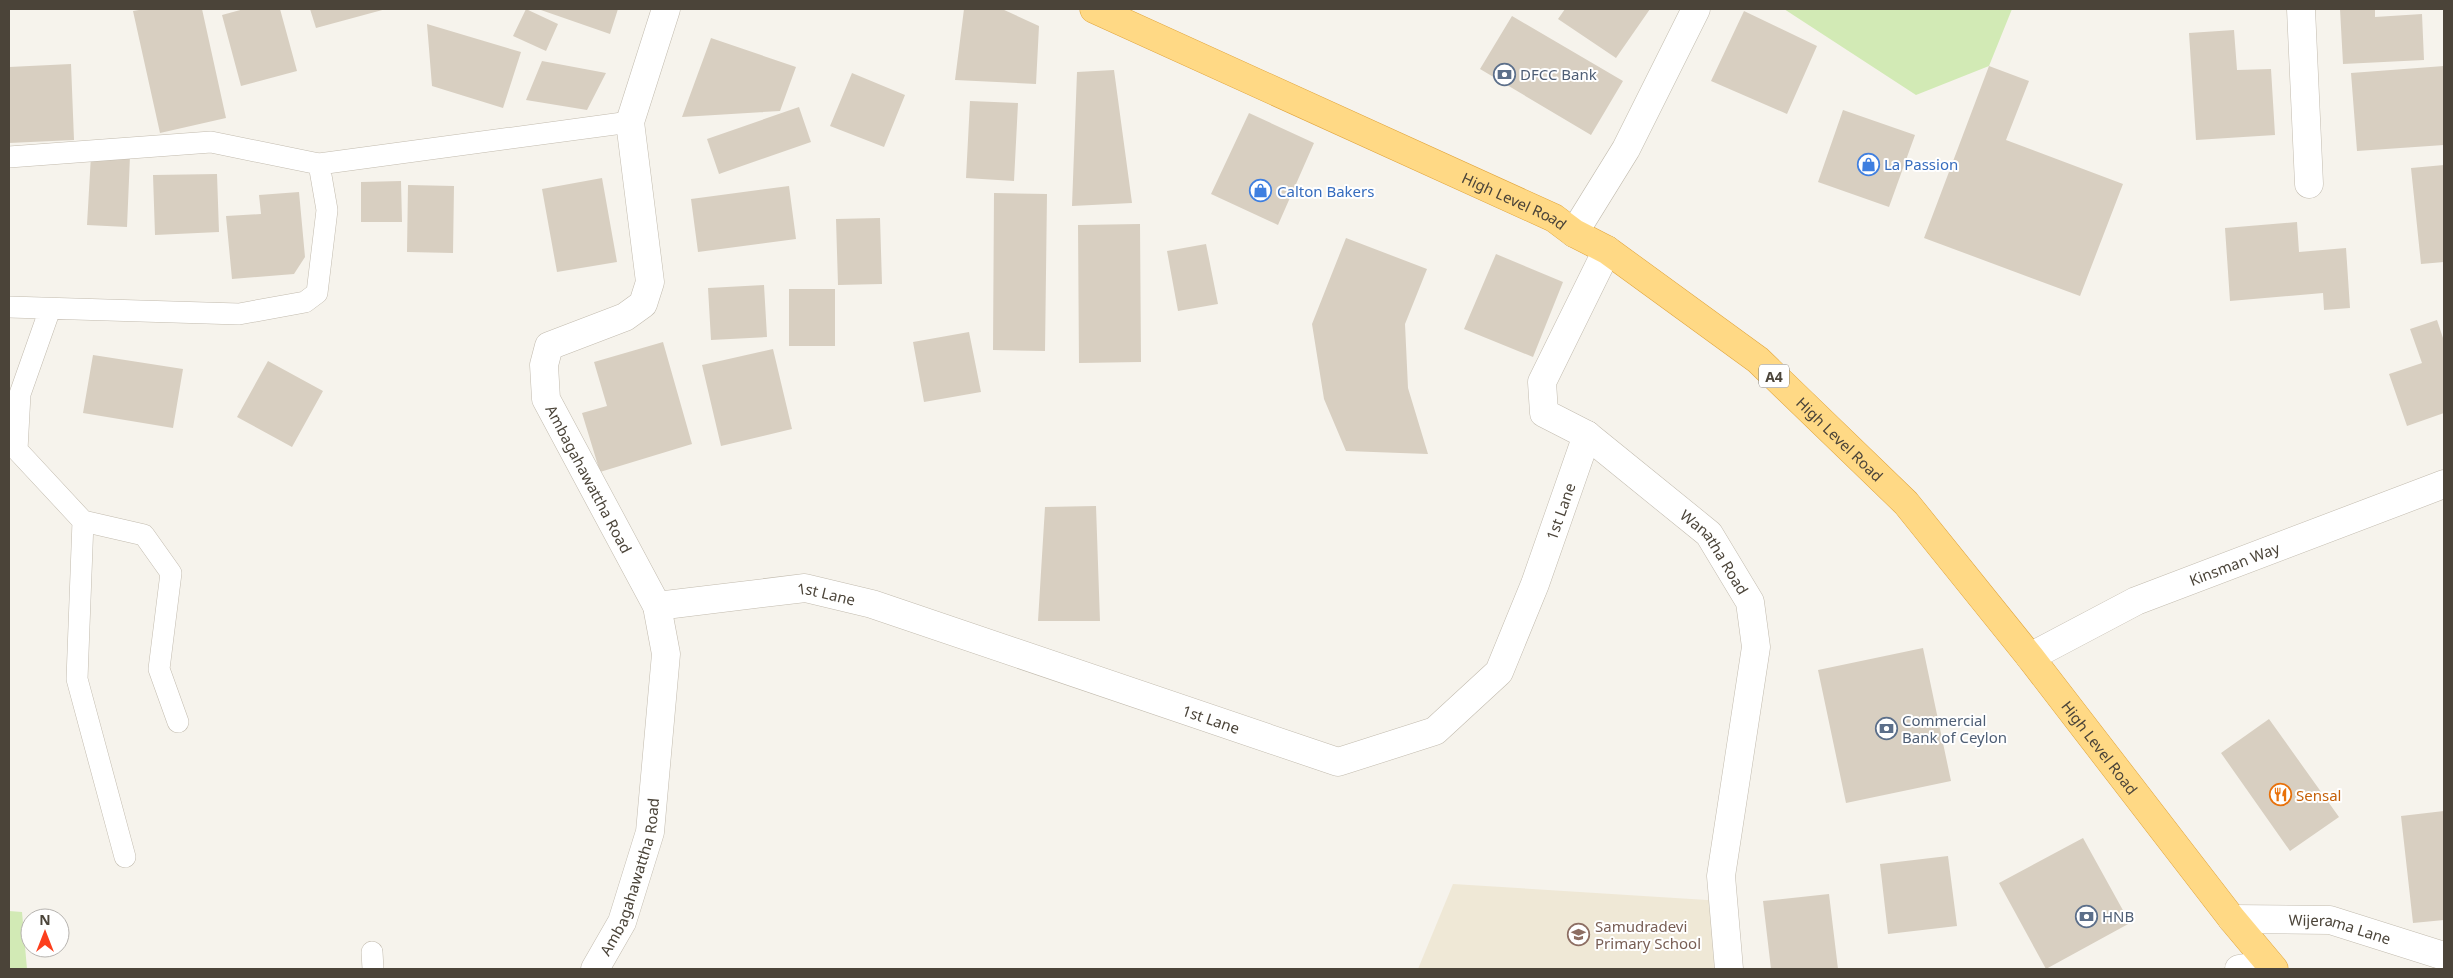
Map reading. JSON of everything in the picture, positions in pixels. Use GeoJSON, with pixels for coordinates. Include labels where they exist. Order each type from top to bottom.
{"type":"FeatureCollection","features":[{"type":"Feature","properties":{"kind":"highway","name":"High Level Road"},"geometry":{"type":"LineString","coordinates":[[1094,9],[1554,218],[1574,233],[1607,250],[1758,360],[1906,503],[2030,657],[2232,919],[2272,966]]}},
{"type":"Feature","properties":{"kind":"street","name":"Ambagahawattha Road"},"geometry":{"type":"LineString","coordinates":[[595,969],[622,922],[650,832],[666,654],[656,606],[546,399],[544,365],[549,346],[625,317],[643,304],[650,282],[630,122],[666,9]]}},
{"type":"Feature","properties":{"kind":"street"},"geometry":{"type":"LineString","coordinates":[[1574,233],[1626,149],[1696,9]]}},
{"type":"Feature","properties":{"kind":"street"},"geometry":{"type":"LineString","coordinates":[[2301,9],[2309,184]]}},
{"type":"Feature","properties":{"kind":"street","name":"Wanatha Road"},"geometry":{"type":"LineString","coordinates":[[1607,250],[1542,382],[1544,413],[1587,435],[1709,534],[1750,602],[1756,647],[1721,876],[1729,969]]}},
{"type":"Feature","properties":{"kind":"street","name":"1st Lane"},"geometry":{"type":"LineString","coordinates":[[656,606],[805,588],[872,604],[1338,762],[1435,731],[1499,672],[1535,584],[1587,435]]}},
{"type":"Feature","properties":{"kind":"street","name":"Kinsman Way"},"geometry":{"type":"LineString","coordinates":[[2030,657],[2136,601],[2444,484]]}},
{"type":"Feature","properties":{"kind":"street","name":"Wijerama Lane"},"geometry":{"type":"LineString","coordinates":[[2232,919],[2330,920],[2444,956]]}},
{"type":"Feature","properties":{"kind":"street"},"geometry":{"type":"LineString","coordinates":[[2239,969],[2272,966]]}},
{"type":"Feature","properties":{"kind":"lane"},"geometry":{"type":"LineString","coordinates":[[9,157],[211,142],[319,164],[630,122]]}},
{"type":"Feature","properties":{"kind":"lane"},"geometry":{"type":"LineString","coordinates":[[9,307],[239,314],[305,302],[318,292],[327,210],[319,164]]}},
{"type":"Feature","properties":{"kind":"lane"},"geometry":{"type":"LineString","coordinates":[[50,309],[20,394],[18,450],[83,521],[144,535],[170,573],[159,669],[178,722]]}},
{"type":"Feature","properties":{"kind":"lane"},"geometry":{"type":"LineString","coordinates":[[83,521],[77,679],[125,857]]}},
{"type":"Feature","properties":{"kind":"shaded area","name":"Samudradevi Primary School"},"geometry":{"type":"Polygon","coordinates":[[[1453,884],[1723,901],[1729,969],[1418,969],[1453,884]]]}},
{"type":"Feature","properties":{"kind":"green space"},"geometry":{"type":"Polygon","coordinates":[[[1784,9],[2012,9],[1989,66],[1916,95],[1784,9]]]}},
{"type":"Feature","properties":{"kind":"green space"},"geometry":{"type":"Polygon","coordinates":[[[9,911],[20,912],[20,958],[26,958],[27,969],[9,969],[9,911]]]}},
{"type":"Feature","properties":{"kind":"building"},"geometry":{"type":"Polygon","coordinates":[[[145,9],[202,9],[226,118],[160,133],[133,11],[145,9]]]}},
{"type":"Feature","properties":{"kind":"building"},"geometry":{"type":"Polygon","coordinates":[[[244,9],[280,9],[297,71],[241,86],[222,15],[244,9]]]}},
{"type":"Feature","properties":{"kind":"building"},"geometry":{"type":"Polygon","coordinates":[[[310,9],[386,9],[316,28],[310,9]]]}},
{"type":"Feature","properties":{"kind":"building"},"geometry":{"type":"Polygon","coordinates":[[[526,9],[558,24],[546,51],[513,36],[526,9]]]}},
{"type":"Feature","properties":{"kind":"building"},"geometry":{"type":"Polygon","coordinates":[[[538,9],[618,9],[610,34],[538,9]]]}},
{"type":"Feature","properties":{"kind":"building"},"geometry":{"type":"Polygon","coordinates":[[[964,9],[1002,9],[1039,26],[1036,84],[955,80],[964,9]]]}},
{"type":"Feature","properties":{"kind":"building"},"geometry":{"type":"Polygon","coordinates":[[[1565,9],[1650,9],[1616,58],[1558,19],[1565,9]]]}},
{"type":"Feature","properties":{"kind":"building"},"geometry":{"type":"Polygon","coordinates":[[[2340,9],[2375,9],[2375,17],[2422,14],[2424,60],[2343,64],[2340,9]]]}},
{"type":"Feature","properties":{"kind":"building"},"geometry":{"type":"Polygon","coordinates":[[[1744,11],[1817,46],[1787,114],[1711,81],[1744,11]]]}},
{"type":"Feature","properties":{"kind":"building"},"geometry":{"type":"Polygon","coordinates":[[[1512,16],[1623,81],[1591,135],[1480,69],[1512,16]]]}},
{"type":"Feature","properties":{"kind":"building"},"geometry":{"type":"Polygon","coordinates":[[[427,24],[521,52],[503,108],[432,86],[427,24]]]}},
{"type":"Feature","properties":{"kind":"building"},"geometry":{"type":"Polygon","coordinates":[[[2234,30],[2237,70],[2271,69],[2275,135],[2196,140],[2189,33],[2234,30]]]}},
{"type":"Feature","properties":{"kind":"building"},"geometry":{"type":"Polygon","coordinates":[[[711,38],[796,67],[780,111],[682,117],[711,38]]]}},
{"type":"Feature","properties":{"kind":"building"},"geometry":{"type":"Polygon","coordinates":[[[542,61],[606,73],[587,110],[526,100],[542,61]]]}},
{"type":"Feature","properties":{"kind":"building"},"geometry":{"type":"Polygon","coordinates":[[[71,64],[74,140],[9,143],[9,67],[71,64]]]}},
{"type":"Feature","properties":{"kind":"building"},"geometry":{"type":"Polygon","coordinates":[[[1989,66],[2029,81],[2006,140],[2123,184],[2080,296],[1924,238],[1989,66]]]}},
{"type":"Feature","properties":{"kind":"building"},"geometry":{"type":"Polygon","coordinates":[[[2444,66],[2444,145],[2357,151],[2351,73],[2444,66]]]}},
{"type":"Feature","properties":{"kind":"building"},"geometry":{"type":"Polygon","coordinates":[[[1114,70],[1132,203],[1072,206],[1077,72],[1114,70]]]}},
{"type":"Feature","properties":{"kind":"building"},"geometry":{"type":"Polygon","coordinates":[[[852,73],[905,95],[884,147],[830,126],[852,73]]]}},
{"type":"Feature","properties":{"kind":"building"},"geometry":{"type":"Polygon","coordinates":[[[970,101],[1018,103],[1014,181],[966,178],[970,101]]]}},
{"type":"Feature","properties":{"kind":"building"},"geometry":{"type":"Polygon","coordinates":[[[799,107],[811,142],[719,174],[707,139],[799,107]]]}},
{"type":"Feature","properties":{"kind":"building"},"geometry":{"type":"Polygon","coordinates":[[[1843,110],[1915,135],[1889,207],[1818,182],[1843,110]]]}},
{"type":"Feature","properties":{"kind":"building"},"geometry":{"type":"Polygon","coordinates":[[[1249,113],[1314,143],[1278,225],[1211,194],[1249,113]]]}},
{"type":"Feature","properties":{"kind":"building"},"geometry":{"type":"Polygon","coordinates":[[[91,155],[130,156],[127,227],[87,225],[91,155]]]}},
{"type":"Feature","properties":{"kind":"building"},"geometry":{"type":"Polygon","coordinates":[[[2444,165],[2444,262],[2421,264],[2411,168],[2444,165]]]}},
{"type":"Feature","properties":{"kind":"building"},"geometry":{"type":"Polygon","coordinates":[[[217,174],[219,232],[155,235],[153,175],[217,174]]]}},
{"type":"Feature","properties":{"kind":"building"},"geometry":{"type":"Polygon","coordinates":[[[602,178],[617,262],[557,272],[542,189],[602,178]]]}},
{"type":"Feature","properties":{"kind":"building"},"geometry":{"type":"Polygon","coordinates":[[[401,181],[402,222],[361,222],[361,182],[401,181]]]}},
{"type":"Feature","properties":{"kind":"building"},"geometry":{"type":"Polygon","coordinates":[[[408,185],[454,186],[453,253],[407,252],[408,185]]]}},
{"type":"Feature","properties":{"kind":"building"},"geometry":{"type":"Polygon","coordinates":[[[789,186],[796,239],[698,252],[691,199],[789,186]]]}},
{"type":"Feature","properties":{"kind":"building"},"geometry":{"type":"Polygon","coordinates":[[[299,192],[305,257],[294,274],[232,279],[226,216],[261,214],[259,195],[299,192]]]}},
{"type":"Feature","properties":{"kind":"building"},"geometry":{"type":"Polygon","coordinates":[[[994,193],[1047,194],[1045,351],[993,350],[994,193]]]}},
{"type":"Feature","properties":{"kind":"building"},"geometry":{"type":"Polygon","coordinates":[[[880,218],[882,284],[838,285],[836,219],[880,218]]]}},
{"type":"Feature","properties":{"kind":"building"},"geometry":{"type":"Polygon","coordinates":[[[2297,222],[2299,252],[2346,248],[2350,308],[2324,310],[2323,293],[2230,301],[2225,228],[2297,222]]]}},
{"type":"Feature","properties":{"kind":"building"},"geometry":{"type":"Polygon","coordinates":[[[1140,224],[1141,362],[1079,363],[1078,225],[1140,224]]]}},
{"type":"Feature","properties":{"kind":"building"},"geometry":{"type":"Polygon","coordinates":[[[1346,238],[1427,269],[1405,324],[1408,388],[1428,454],[1346,451],[1324,399],[1312,324],[1346,238]]]}},
{"type":"Feature","properties":{"kind":"building"},"geometry":{"type":"Polygon","coordinates":[[[1206,244],[1218,304],[1178,311],[1167,251],[1206,244]]]}},
{"type":"Feature","properties":{"kind":"building"},"geometry":{"type":"Polygon","coordinates":[[[1496,254],[1563,282],[1533,357],[1464,329],[1496,254]]]}},
{"type":"Feature","properties":{"kind":"building"},"geometry":{"type":"Polygon","coordinates":[[[764,285],[767,337],[711,340],[708,288],[764,285]]]}},
{"type":"Feature","properties":{"kind":"building"},"geometry":{"type":"Polygon","coordinates":[[[789,289],[835,289],[835,346],[789,346],[789,289]]]}},
{"type":"Feature","properties":{"kind":"building"},"geometry":{"type":"Polygon","coordinates":[[[2437,320],[2444,341],[2444,413],[2407,426],[2389,374],[2422,363],[2410,329],[2437,320]]]}},
{"type":"Feature","properties":{"kind":"building"},"geometry":{"type":"Polygon","coordinates":[[[969,332],[981,392],[924,402],[913,342],[969,332]]]}},
{"type":"Feature","properties":{"kind":"building"},"geometry":{"type":"Polygon","coordinates":[[[663,342],[692,444],[600,472],[582,413],[607,406],[594,362],[663,342]]]}},
{"type":"Feature","properties":{"kind":"building"},"geometry":{"type":"Polygon","coordinates":[[[773,349],[792,429],[721,446],[702,365],[773,349]]]}},
{"type":"Feature","properties":{"kind":"building"},"geometry":{"type":"Polygon","coordinates":[[[93,355],[183,369],[173,428],[83,413],[93,355]]]}},
{"type":"Feature","properties":{"kind":"building"},"geometry":{"type":"Polygon","coordinates":[[[268,361],[323,391],[292,447],[237,417],[268,361]]]}},
{"type":"Feature","properties":{"kind":"building"},"geometry":{"type":"Polygon","coordinates":[[[1096,506],[1100,621],[1038,621],[1045,507],[1096,506]]]}},
{"type":"Feature","properties":{"kind":"building"},"geometry":{"type":"Polygon","coordinates":[[[1923,648],[1951,781],[1846,803],[1818,670],[1923,648]]]}},
{"type":"Feature","properties":{"kind":"building"},"geometry":{"type":"Polygon","coordinates":[[[2269,719],[2339,817],[2290,851],[2221,753],[2269,719]]]}},
{"type":"Feature","properties":{"kind":"building"},"geometry":{"type":"Polygon","coordinates":[[[2444,811],[2444,920],[2413,923],[2401,816],[2444,811]]]}},
{"type":"Feature","properties":{"kind":"building"},"geometry":{"type":"Polygon","coordinates":[[[2083,838],[2130,923],[2046,969],[1999,883],[2083,838]]]}},
{"type":"Feature","properties":{"kind":"building"},"geometry":{"type":"Polygon","coordinates":[[[1948,856],[1957,926],[1888,934],[1880,864],[1948,856]]]}},
{"type":"Feature","properties":{"kind":"building"},"geometry":{"type":"Polygon","coordinates":[[[1829,894],[1838,969],[1771,969],[1763,901],[1829,894]]]}},
{"type":"Feature","properties":{"kind":"place","name":"DFCC Bank"},"geometry":{"type":"Point","coordinates":[1504,74]}},
{"type":"Feature","properties":{"kind":"place","name":"La Passion"},"geometry":{"type":"Point","coordinates":[1868,164]}},
{"type":"Feature","properties":{"kind":"place","name":"Calton Bakers"},"geometry":{"type":"Point","coordinates":[1261,191]}},
{"type":"Feature","properties":{"kind":"place","name":"Commercial Bank of Ceylon"},"geometry":{"type":"Point","coordinates":[1886,729]}},
{"type":"Feature","properties":{"kind":"place","name":"Sensal"},"geometry":{"type":"Point","coordinates":[2280,795]}},
{"type":"Feature","properties":{"kind":"place","name":"HNB"},"geometry":{"type":"Point","coordinates":[2086,916]}},
{"type":"Feature","properties":{"kind":"place","name":"Samudradevi Primary School"},"geometry":{"type":"Point","coordinates":[1579,935]}}]}
